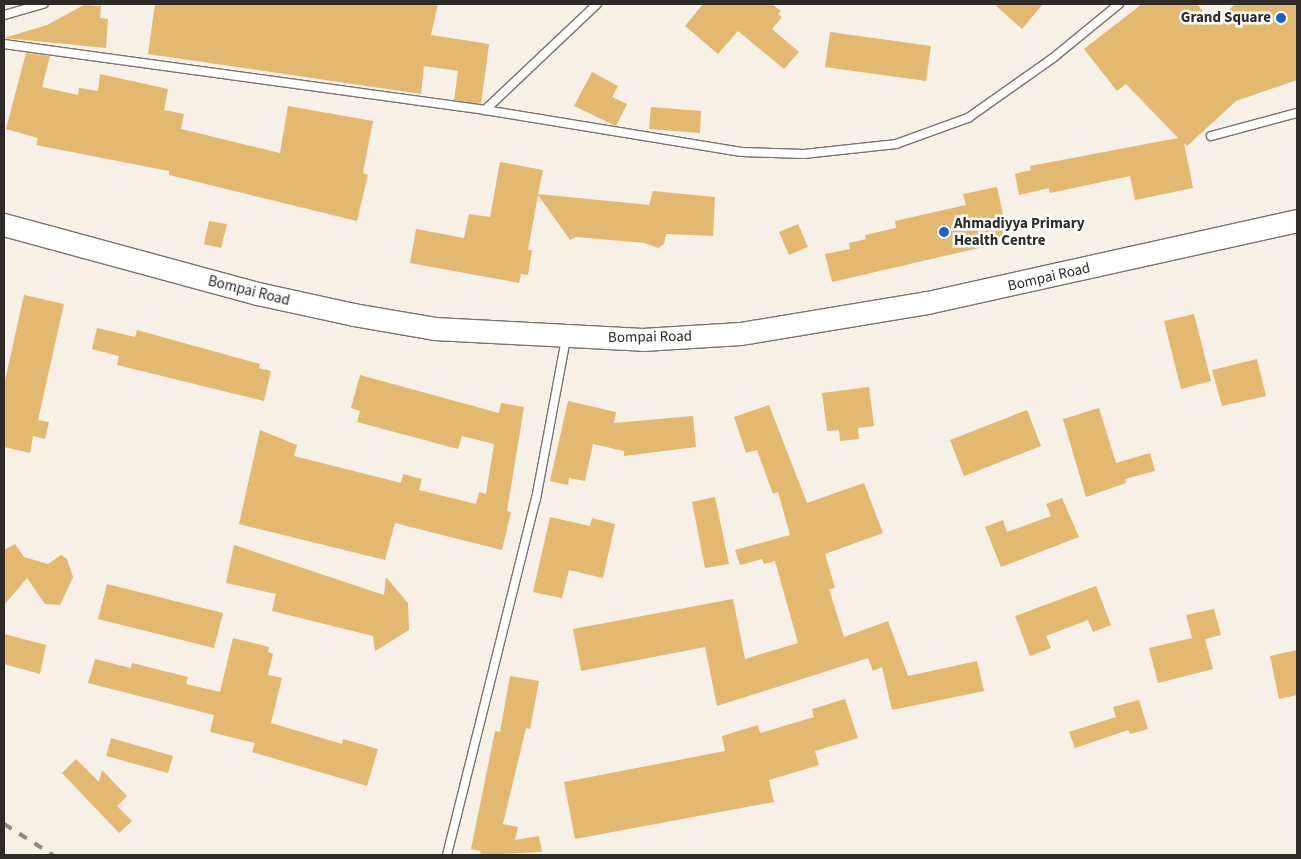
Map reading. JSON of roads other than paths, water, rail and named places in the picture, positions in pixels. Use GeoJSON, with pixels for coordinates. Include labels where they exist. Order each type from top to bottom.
{"type":"FeatureCollection","features":[{"type":"Feature","properties":{"kind":"main road","name":"Bompai Road"},"geometry":{"type":"LineString","coordinates":[[4,225],[258,294],[354,315],[435,329],[653,340],[742,334],[820,322],[993,290],[1297,221]]}},
{"type":"Feature","properties":{"kind":"lane"},"geometry":{"type":"LineString","coordinates":[[4,15],[43,4]]}},
{"type":"Feature","properties":{"kind":"lane"},"geometry":{"type":"LineString","coordinates":[[485,110],[597,4]]}},
{"type":"Feature","properties":{"kind":"lane"},"geometry":{"type":"LineString","coordinates":[[4,44],[485,110],[742,152],[804,154],[896,144],[968,118],[1053,58],[1119,4]]}},
{"type":"Feature","properties":{"kind":"lane"},"geometry":{"type":"LineString","coordinates":[[1211,136],[1297,113]]}},
{"type":"Feature","properties":{"kind":"lane"},"geometry":{"type":"LineString","coordinates":[[447,855],[536,499],[566,336]]}},
{"type":"Feature","properties":{"kind":"railway"},"geometry":{"type":"LineString","coordinates":[[4,824],[53,855]]}},
{"type":"Feature","properties":{"kind":"place","name":"Grand Square"},"geometry":{"type":"Point","coordinates":[1281,18]}},
{"type":"Feature","properties":{"kind":"place","name":"Ahmadiyya Primary Health Centre"},"geometry":{"type":"Point","coordinates":[944,232]}}]}
